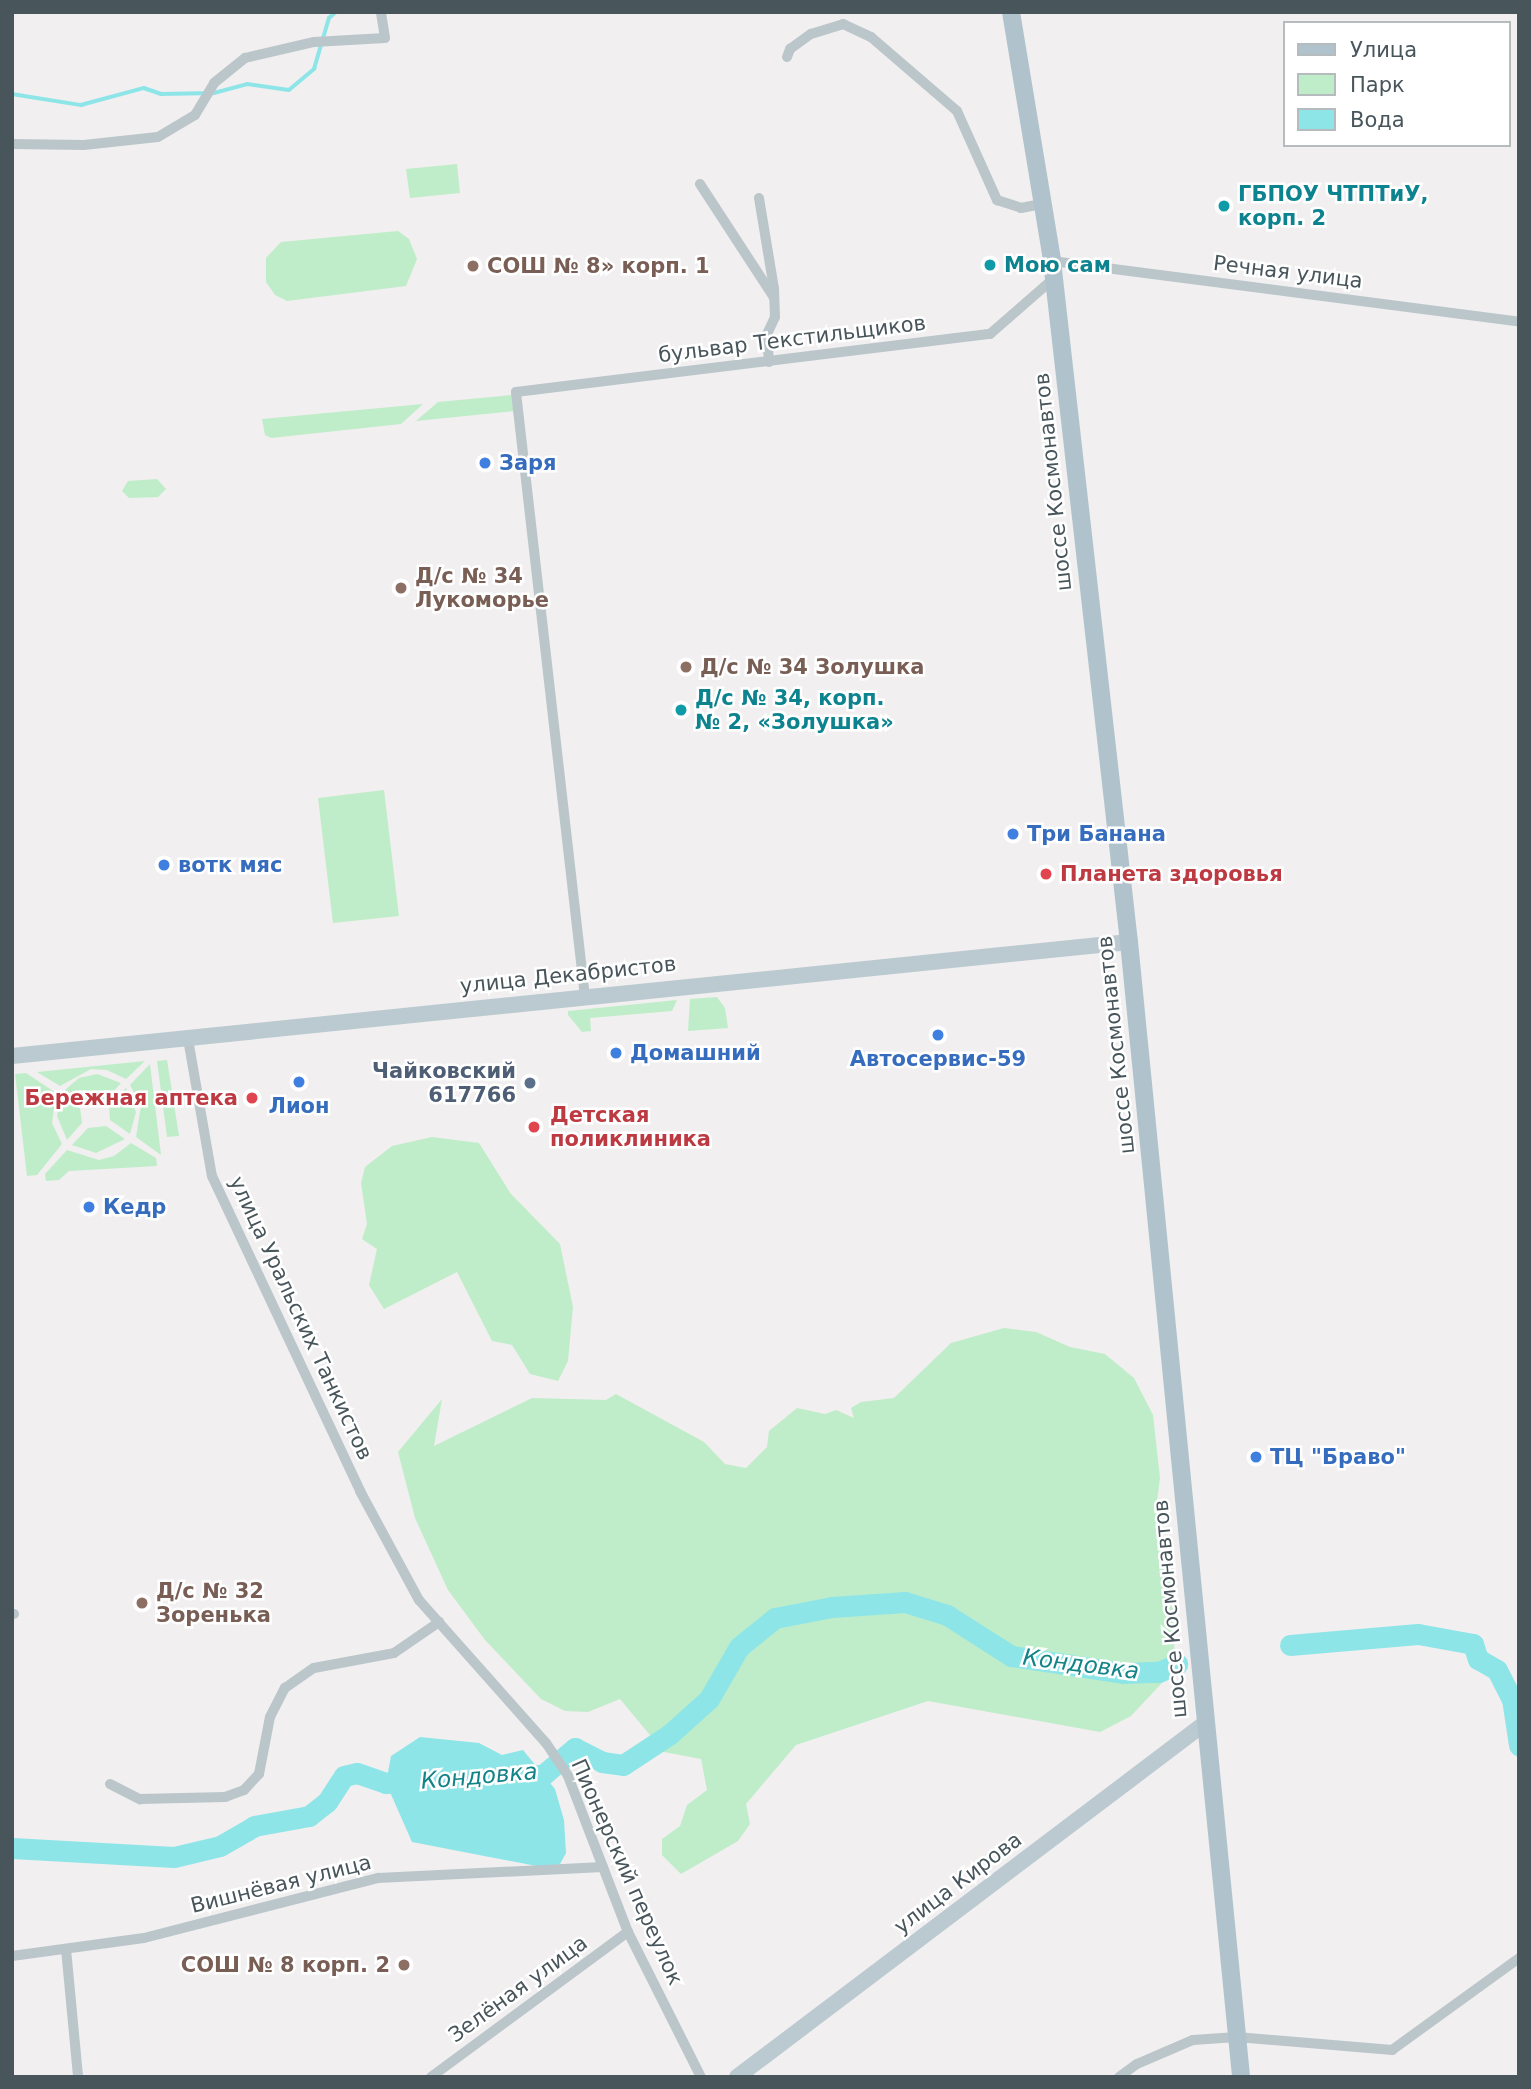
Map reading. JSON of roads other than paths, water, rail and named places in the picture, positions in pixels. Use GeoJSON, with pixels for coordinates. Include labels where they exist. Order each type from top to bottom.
{"type":"FeatureCollection","features":[{"type":"Feature","properties":{"kind":"main road","name":"шоссе Космонавтов"},"geometry":{"type":"LineString","coordinates":[[1011,12],[1053,270],[1129,942],[1204,1724],[1241,2077]]}},
{"type":"Feature","properties":{"kind":"street"},"geometry":{"type":"LineString","coordinates":[[12,144],[84,145],[158,137],[195,115],[214,83],[245,58],[314,43],[385,38],[381,12]]}},
{"type":"Feature","properties":{"kind":"street"},"geometry":{"type":"LineString","coordinates":[[787,57],[811,34],[843,24],[871,37],[957,111],[997,200],[1021,208],[1042,204]]}},
{"type":"Feature","properties":{"kind":"street"},"geometry":{"type":"LineString","coordinates":[[700,184],[775,298]]}},
{"type":"Feature","properties":{"kind":"street"},"geometry":{"type":"LineString","coordinates":[[759,198],[775,298],[775,317],[767,334],[769,362]]}},
{"type":"Feature","properties":{"kind":"street","name":"Речная улица"},"geometry":{"type":"LineString","coordinates":[[1053,270],[1519,321]]}},
{"type":"Feature","properties":{"kind":"street","name":"бульвар Текстильщиков"},"geometry":{"type":"LineString","coordinates":[[584,997],[516,392],[990,334],[1053,270]]}},
{"type":"Feature","properties":{"kind":"street","name":"улица Декабристов"},"geometry":{"type":"LineString","coordinates":[[12,1056],[1129,942]]}},
{"type":"Feature","properties":{"kind":"street","name":"улица Уральских Танкистов"},"geometry":{"type":"LineString","coordinates":[[188,1039],[212,1176],[360,1491],[419,1600]]}},
{"type":"Feature","properties":{"kind":"street","name":"Пионерский переулок"},"geometry":{"type":"LineString","coordinates":[[419,1600],[546,1743],[568,1776],[628,1932],[701,2077]]}},
{"type":"Feature","properties":{"kind":"street"},"geometry":{"type":"LineString","coordinates":[[110,1784],[140,1799],[225,1797],[244,1790],[259,1774],[270,1717],[285,1688],[314,1668],[394,1653],[439,1622]]}},
{"type":"Feature","properties":{"kind":"street","name":"улица Кирова"},"geometry":{"type":"LineString","coordinates":[[737,2077],[1204,1724]]}},
{"type":"Feature","properties":{"kind":"street","name":"Вишнёвая улица"},"geometry":{"type":"LineString","coordinates":[[12,1955],[144,1938],[378,1878],[603,1867]]}},
{"type":"Feature","properties":{"kind":"street","name":"Зелёная улица"},"geometry":{"type":"LineString","coordinates":[[431,2077],[628,1932]]}},
{"type":"Feature","properties":{"kind":"street"},"geometry":{"type":"LineString","coordinates":[[66,1949],[78,2077]]}},
{"type":"Feature","properties":{"kind":"street"},"geometry":{"type":"LineString","coordinates":[[1119,2077],[1137,2064],[1193,2040],[1237,2037],[1392,2050],[1519,1958]]}},
{"type":"Feature","properties":{"kind":"water"},"geometry":{"type":"Polygon","coordinates":[[[420,1737],[479,1743],[502,1755],[523,1750],[555,1789],[564,1820],[566,1853],[560,1864],[552,1869],[412,1842],[386,1783],[391,1756],[420,1737]]]}},
{"type":"Feature","properties":{"kind":"waterway"},"geometry":{"type":"LineString","coordinates":[[12,94],[81,105],[144,88],[161,94],[214,93],[247,84],[289,90],[314,69],[329,18],[336,12]]}},
{"type":"Feature","properties":{"kind":"waterway","name":"Кондовка"},"geometry":{"type":"LineString","coordinates":[[514,1775],[543,1775],[575,1748],[602,1762],[623,1765],[670,1734],[709,1699],[739,1647],[775,1618],[832,1607],[905,1602],[947,1615],[1011,1656],[1123,1673],[1159,1672],[1177,1664]]}},
{"type":"Feature","properties":{"kind":"waterway","name":"Кондовка"},"geometry":{"type":"LineString","coordinates":[[1290,1645],[1418,1634],[1473,1644],[1478,1659],[1497,1670],[1512,1699],[1519,1745]]}},
{"type":"Feature","properties":{"kind":"waterway","name":"Кондовка"},"geometry":{"type":"LineString","coordinates":[[12,1848],[174,1857],[220,1846],[254,1826],[309,1816],[327,1802],[344,1776],[357,1773],[386,1783],[415,1781]]}},
{"type":"Feature","properties":{"kind":"place","name":"ГБПОУ ЧТПТиУ, корп. 2"},"geometry":{"type":"Point","coordinates":[1224,206]}},
{"type":"Feature","properties":{"kind":"place","name":"Мою сам"},"geometry":{"type":"Point","coordinates":[990,265]}},
{"type":"Feature","properties":{"kind":"place","name":"СОШ № 8» корп. 1"},"geometry":{"type":"Point","coordinates":[473,266]}},
{"type":"Feature","properties":{"kind":"place","name":"Заря"},"geometry":{"type":"Point","coordinates":[485,463]}},
{"type":"Feature","properties":{"kind":"place","name":"Д/с № 34 Лукоморье"},"geometry":{"type":"Point","coordinates":[401,588]}},
{"type":"Feature","properties":{"kind":"place","name":"Д/с № 34 Золушка"},"geometry":{"type":"Point","coordinates":[686,667]}},
{"type":"Feature","properties":{"kind":"place","name":"Д/с № 34, корп. № 2, «Золушка»"},"geometry":{"type":"Point","coordinates":[681,710]}},
{"type":"Feature","properties":{"kind":"place","name":"Три Банана"},"geometry":{"type":"Point","coordinates":[1013,834]}},
{"type":"Feature","properties":{"kind":"place","name":"вотк мяс"},"geometry":{"type":"Point","coordinates":[164,865]}},
{"type":"Feature","properties":{"kind":"place","name":"Планета здоровья"},"geometry":{"type":"Point","coordinates":[1046,874]}},
{"type":"Feature","properties":{"kind":"place","name":"Автосервис-59"},"geometry":{"type":"Point","coordinates":[938,1035]}},
{"type":"Feature","properties":{"kind":"place","name":"Домашний"},"geometry":{"type":"Point","coordinates":[616,1053]}},
{"type":"Feature","properties":{"kind":"place","name":"Лион"},"geometry":{"type":"Point","coordinates":[299,1082]}},
{"type":"Feature","properties":{"kind":"place","name":"Чайковский 617766"},"geometry":{"type":"Point","coordinates":[530,1083]}},
{"type":"Feature","properties":{"kind":"place","name":"Бережная аптека"},"geometry":{"type":"Point","coordinates":[252,1098]}},
{"type":"Feature","properties":{"kind":"place","name":"Детская поликлиника"},"geometry":{"type":"Point","coordinates":[534,1127]}},
{"type":"Feature","properties":{"kind":"place","name":"Кедр"},"geometry":{"type":"Point","coordinates":[89,1207]}},
{"type":"Feature","properties":{"kind":"place","name":"ТЦ \"Браво\""},"geometry":{"type":"Point","coordinates":[1256,1457]}},
{"type":"Feature","properties":{"kind":"place","name":"Д/с № 32 Зоренька"},"geometry":{"type":"Point","coordinates":[142,1603]}},
{"type":"Feature","properties":{"kind":"place","name":"СОШ № 8 корп. 2"},"geometry":{"type":"Point","coordinates":[404,1965]}}]}
